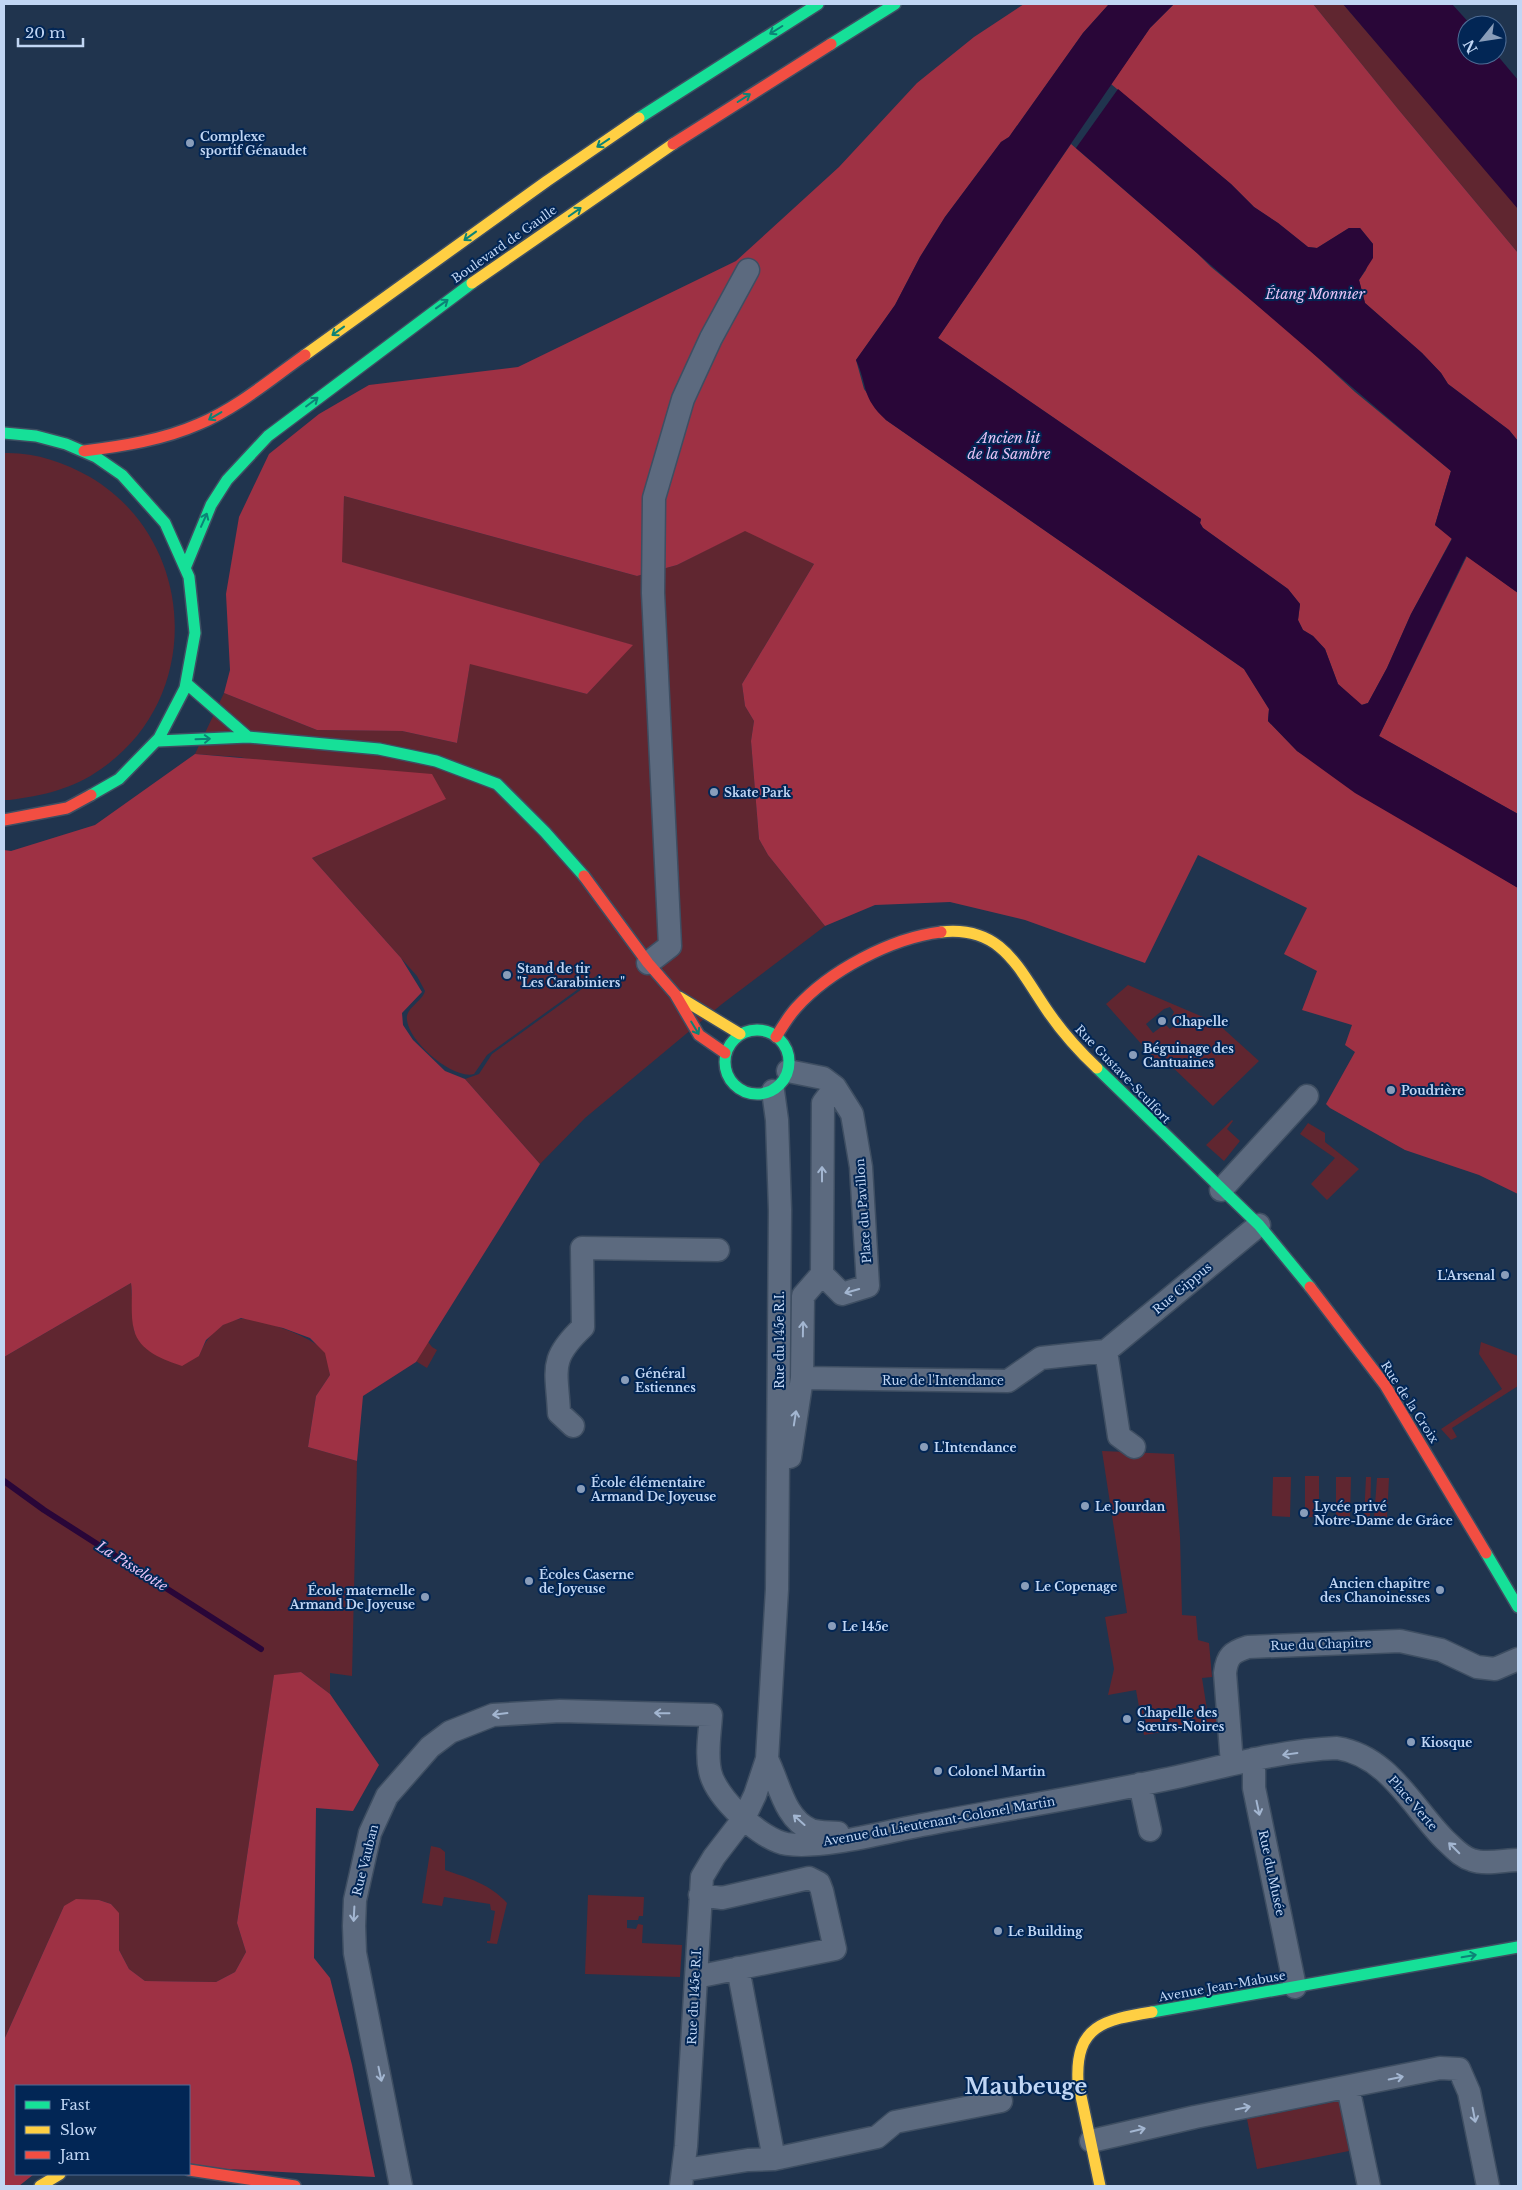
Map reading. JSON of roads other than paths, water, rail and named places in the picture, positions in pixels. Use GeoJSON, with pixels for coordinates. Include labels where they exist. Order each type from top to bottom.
{"type":"FeatureCollection","features":[{"type":"Feature","properties":{"kind":"main road","name":"Boulevard de Gaulle"},"geometry":{"type":"LineString","coordinates":[[84,451],[150,441],[201,424],[216,415],[256,390],[546,181],[671,97],[818,4]]}},
{"type":"Feature","properties":{"kind":"main road","name":"Boulevard de Gaulle"},"geometry":{"type":"LineString","coordinates":[[186,566],[211,505],[227,480],[268,436],[458,292],[678,140],[895,4]]}},
{"type":"Feature","properties":{"kind":"main road"},"geometry":{"type":"LineString","coordinates":[[4,433],[19,433],[52,439],[84,451],[118,471],[136,486],[157,510],[174,537],[186,566],[193,595],[196,624],[194,654],[187,684],[175,713],[158,740],[139,763],[116,782],[91,798],[64,810],[35,817],[4,820]]}},
{"type":"Feature","properties":{"kind":"main road"},"geometry":{"type":"LineString","coordinates":[[187,684],[248,737]]}},
{"type":"Feature","properties":{"kind":"main road"},"geometry":{"type":"LineString","coordinates":[[158,740],[248,737],[379,749],[436,761],[497,784],[545,832],[585,876],[648,963],[675,994],[699,1035],[725,1053]]}},
{"type":"Feature","properties":{"kind":"main road","name":"Rue Gustave-Sculfort"},"geometry":{"type":"LineString","coordinates":[[776,1037],[798,1006],[846,968],[868,955],[889,945],[935,933],[956,931],[976,933],[1002,947],[1016,961],[1057,1025],[1078,1050],[1259,1225]]}},
{"type":"Feature","properties":{"kind":"main road"},"geometry":{"type":"LineString","coordinates":[[675,994],[740,1034]]}},
{"type":"Feature","properties":{"kind":"main road"},"geometry":{"type":"LineString","coordinates":[[754,1030],[765,1031],[776,1037],[785,1046],[789,1058],[788,1071],[782,1084],[773,1091],[761,1095],[748,1094],[738,1089],[729,1079],[725,1067],[725,1053],[730,1044],[740,1034],[754,1030]]}},
{"type":"Feature","properties":{"kind":"main road","name":"Rue de la Croix"},"geometry":{"type":"LineString","coordinates":[[1259,1225],[1322,1302],[1385,1384],[1518,1608]]}},
{"type":"Feature","properties":{"kind":"main road"},"geometry":{"type":"LineString","coordinates":[[1369,1973],[1482,1941]]}},
{"type":"Feature","properties":{"kind":"main road","name":"Avenue Jean-Mabuse"},"geometry":{"type":"LineString","coordinates":[[1100,2186],[1082,2097],[1079,2055],[1087,2036],[1102,2023],[1112,2018],[1518,1947]]}},
{"type":"Feature","properties":{"kind":"main road"},"geometry":{"type":"LineString","coordinates":[[190,2170],[296,2186]]}},
{"type":"Feature","properties":{"kind":"main road"},"geometry":{"type":"LineString","coordinates":[[40,2186],[58,2175]]}},
{"type":"Feature","properties":{"kind":"street"},"geometry":{"type":"LineString","coordinates":[[648,963],[670,946],[653,593],[654,498],[683,399],[711,338],[748,270]]}},
{"type":"Feature","properties":{"kind":"street"},"geometry":{"type":"LineString","coordinates":[[788,1071],[823,1078],[835,1087],[823,1103],[822,1274],[803,1296],[802,1378]]}},
{"type":"Feature","properties":{"kind":"street","name":"Place du Pavillon"},"geometry":{"type":"LineString","coordinates":[[822,1274],[842,1294],[868,1286],[861,1167],[852,1114],[835,1087]]}},
{"type":"Feature","properties":{"kind":"street","name":"Rue du 145e R.I."},"geometry":{"type":"LineString","coordinates":[[773,1091],[777,1120],[780,1210],[777,1589]]}},
{"type":"Feature","properties":{"kind":"street"},"geometry":{"type":"LineString","coordinates":[[1222,1190],[1308,1096]]}},
{"type":"Feature","properties":{"kind":"street","name":"Rue Gippus"},"geometry":{"type":"LineString","coordinates":[[1106,1351],[1259,1225]]}},
{"type":"Feature","properties":{"kind":"street"},"geometry":{"type":"LineString","coordinates":[[573,1426],[559,1413],[556,1362],[564,1345],[582,1327],[582,1248],[718,1250]]}},
{"type":"Feature","properties":{"kind":"street"},"geometry":{"type":"LineString","coordinates":[[1106,1351],[1119,1436],[1134,1447]]}},
{"type":"Feature","properties":{"kind":"street","name":"Rue de l'Intendance"},"geometry":{"type":"LineString","coordinates":[[802,1378],[1008,1381],[1041,1358],[1106,1351]]}},
{"type":"Feature","properties":{"kind":"street","name":"Rue du 145e R.I."},"geometry":{"type":"LineString","coordinates":[[682,2178],[702,1877],[714,1857],[744,1818],[755,1796],[767,1759],[777,1589],[791,1444],[802,1378]]}},
{"type":"Feature","properties":{"kind":"street","name":"Rue du Chapitre"},"geometry":{"type":"LineString","coordinates":[[1232,1764],[1225,1673],[1226,1662],[1231,1654],[1239,1650],[1248,1647],[1400,1641],[1441,1650],[1478,1667],[1495,1669],[1518,1659]]}},
{"type":"Feature","properties":{"kind":"street","name":"Rue Vauban"},"geometry":{"type":"LineString","coordinates":[[401,2186],[355,1953],[355,1900],[370,1833],[387,1796],[430,1747],[450,1732],[493,1715],[560,1711],[711,1715],[710,1772],[720,1791],[744,1818]]}},
{"type":"Feature","properties":{"kind":"street","name":"Avenue du Lieutenant-Colonel Martin"},"geometry":{"type":"LineString","coordinates":[[744,1818],[765,1835],[786,1844],[815,1844],[1140,1784],[1254,1759],[1325,1749]]}},
{"type":"Feature","properties":{"kind":"street","name":"Place Verte"},"geometry":{"type":"LineString","coordinates":[[1325,1749],[1346,1750],[1371,1761],[1396,1779],[1434,1829],[1460,1854],[1474,1861],[1508,1860]]}},
{"type":"Feature","properties":{"kind":"street"},"geometry":{"type":"LineString","coordinates":[[767,1759],[775,1775],[782,1799],[796,1819],[811,1830],[861,1836]]}},
{"type":"Feature","properties":{"kind":"street","name":"Rue du Musée"},"geometry":{"type":"LineString","coordinates":[[1254,1759],[1254,1788],[1296,1987]]}},
{"type":"Feature","properties":{"kind":"street"},"geometry":{"type":"LineString","coordinates":[[1140,1784],[1150,1830]]}},
{"type":"Feature","properties":{"kind":"street"},"geometry":{"type":"LineString","coordinates":[[696,1977],[835,1949],[827,1908],[819,1884],[810,1878],[722,1898],[700,1895]]}},
{"type":"Feature","properties":{"kind":"street"},"geometry":{"type":"LineString","coordinates":[[738,1968],[774,2159]]}},
{"type":"Feature","properties":{"kind":"street"},"geometry":{"type":"LineString","coordinates":[[1090,2141],[1196,2117],[1440,2068],[1459,2069],[1469,2092],[1488,2186]]}},
{"type":"Feature","properties":{"kind":"street"},"geometry":{"type":"LineString","coordinates":[[1348,2087],[1369,2186]]}},
{"type":"Feature","properties":{"kind":"street"},"geometry":{"type":"LineString","coordinates":[[682,2178],[748,2160],[774,2159],[877,2137],[895,2122],[1001,2101]]}},
{"type":"Feature","properties":{"kind":"water","name":"Ancien lit de la Sambre"},"geometry":{"type":"Polygon","coordinates":[[[1109,4],[1174,4],[1150,28],[938,338],[1201,519],[1200,523],[1203,528],[1288,589],[1300,604],[1298,620],[1303,630],[1313,636],[1325,649],[1338,684],[1362,705],[1368,703],[1387,668],[1411,614],[1452,539],[1435,525],[1451,471],[1309,351],[1076,148],[1118,89],[1231,184],[1254,207],[1308,247],[1317,248],[1349,228],[1360,228],[1373,244],[1373,258],[1359,280],[1365,303],[1422,353],[1441,373],[1448,384],[1509,430],[1518,441],[1518,593],[1466,556],[1379,736],[1518,814],[1518,888],[1355,793],[1297,751],[1268,721],[1269,709],[1244,669],[886,420],[872,405],[856,360],[895,305],[920,257],[945,217],[1001,142],[1009,137],[1083,33],[1109,4]]]}},
{"type":"Feature","properties":{"kind":"water"},"geometry":{"type":"Polygon","coordinates":[[[1343,4],[1452,4],[1462,15],[1457,15],[1457,65],[1505,65],[1518,80],[1518,209],[1343,4]]]}},
{"type":"Feature","properties":{"kind":"waterway","name":"La Pisselotte"},"geometry":{"type":"LineString","coordinates":[[4,1481],[44,1510],[261,1649]]}},
{"type":"Feature","properties":{"kind":"place","name":"Complexe sportif Génaudet"},"geometry":{"type":"Point","coordinates":[190,143]}},
{"type":"Feature","properties":{"kind":"place","name":"Skate Park"},"geometry":{"type":"Point","coordinates":[714,792]}},
{"type":"Feature","properties":{"kind":"place","name":"Stand de tir \"Les Carabiniers\""},"geometry":{"type":"Point","coordinates":[507,975]}},
{"type":"Feature","properties":{"kind":"place","name":"Chapelle"},"geometry":{"type":"Point","coordinates":[1162,1021]}},
{"type":"Feature","properties":{"kind":"place","name":"Béguinage des Cantuaines"},"geometry":{"type":"Point","coordinates":[1133,1055]}},
{"type":"Feature","properties":{"kind":"place","name":"Poudrière"},"geometry":{"type":"Point","coordinates":[1391,1090]}},
{"type":"Feature","properties":{"kind":"place","name":"L'Arsenal"},"geometry":{"type":"Point","coordinates":[1505,1275]}},
{"type":"Feature","properties":{"kind":"place","name":"Général Estiennes"},"geometry":{"type":"Point","coordinates":[625,1380]}},
{"type":"Feature","properties":{"kind":"place","name":"L'Intendance"},"geometry":{"type":"Point","coordinates":[924,1447]}},
{"type":"Feature","properties":{"kind":"place","name":"École élémentaire Armand De Joyeuse"},"geometry":{"type":"Point","coordinates":[581,1489]}},
{"type":"Feature","properties":{"kind":"place","name":"Le Jourdan"},"geometry":{"type":"Point","coordinates":[1085,1506]}},
{"type":"Feature","properties":{"kind":"place","name":"Lycée privé Notre-Dame de Grâce"},"geometry":{"type":"Point","coordinates":[1304,1513]}},
{"type":"Feature","properties":{"kind":"place","name":"Écoles Caserne de Joyeuse"},"geometry":{"type":"Point","coordinates":[529,1581]}},
{"type":"Feature","properties":{"kind":"place","name":"Le Copenage"},"geometry":{"type":"Point","coordinates":[1025,1586]}},
{"type":"Feature","properties":{"kind":"place","name":"Ancien chapître des Chanoinesses"},"geometry":{"type":"Point","coordinates":[1440,1590]}},
{"type":"Feature","properties":{"kind":"place","name":"École maternelle Armand De Joyeuse"},"geometry":{"type":"Point","coordinates":[425,1597]}},
{"type":"Feature","properties":{"kind":"place","name":"Le 145e"},"geometry":{"type":"Point","coordinates":[832,1626]}},
{"type":"Feature","properties":{"kind":"place","name":"Chapelle des Sœurs-Noires"},"geometry":{"type":"Point","coordinates":[1127,1719]}},
{"type":"Feature","properties":{"kind":"place","name":"Kiosque"},"geometry":{"type":"Point","coordinates":[1411,1742]}},
{"type":"Feature","properties":{"kind":"place","name":"Colonel Martin"},"geometry":{"type":"Point","coordinates":[938,1771]}},
{"type":"Feature","properties":{"kind":"place","name":"Le Building"},"geometry":{"type":"Point","coordinates":[998,1931]}},
{"type":"Feature","properties":{"kind":"district","name":"Maubeuge"},"geometry":{"type":"Point","coordinates":[1026,2086]}},
{"type":"Feature","properties":{"kind":"water label","name":"Étang Monnier"},"geometry":{"type":"Point","coordinates":[1315,294]}}]}
